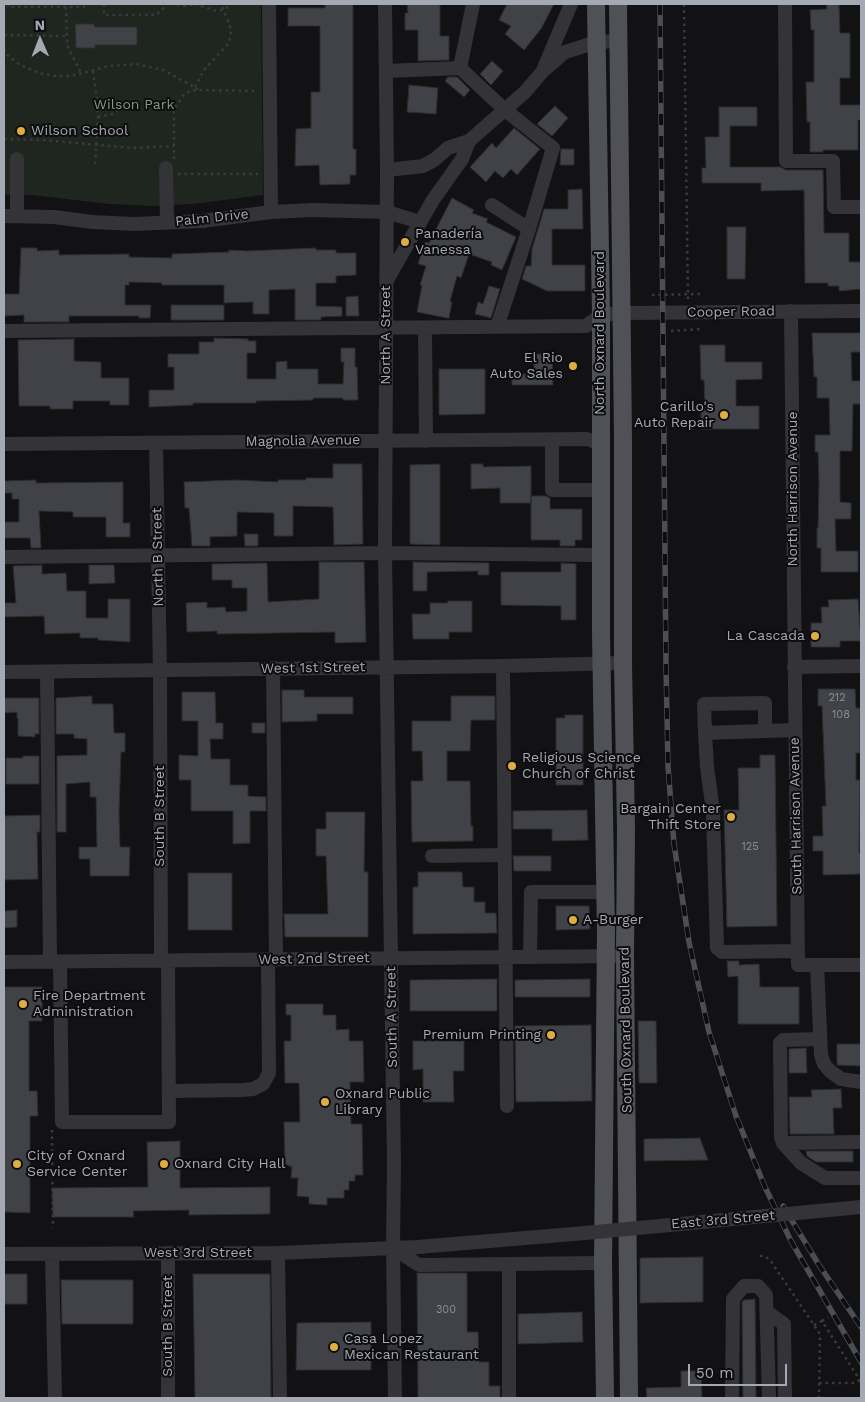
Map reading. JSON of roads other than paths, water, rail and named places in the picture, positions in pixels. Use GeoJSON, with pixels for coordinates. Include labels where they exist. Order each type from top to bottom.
{"type":"FeatureCollection","features":[{"type":"Feature","properties":{"kind":"main road","name":"North Oxnard Boulevard"},"geometry":{"type":"LineString","coordinates":[[596,4],[601,314],[602,663]]}},
{"type":"Feature","properties":{"kind":"main road","name":"North Oxnard Boulevard"},"geometry":{"type":"LineString","coordinates":[[618,4],[622,313],[623,663]]}},
{"type":"Feature","properties":{"kind":"main road"},"geometry":{"type":"LineString","coordinates":[[601,444],[623,455]]}},
{"type":"Feature","properties":{"kind":"main road","name":"South Oxnard Boulevard"},"geometry":{"type":"LineString","coordinates":[[602,663],[606,892],[603,1263],[604,1398]]}},
{"type":"Feature","properties":{"kind":"main road","name":"South Oxnard Boulevard"},"geometry":{"type":"LineString","coordinates":[[623,663],[630,1398]]}},
{"type":"Feature","properties":{"kind":"street"},"geometry":{"type":"LineString","coordinates":[[269,4],[271,212]]}},
{"type":"Feature","properties":{"kind":"street","name":"North A Street"},"geometry":{"type":"LineString","coordinates":[[385,4],[387,170],[385,553],[387,666]]}},
{"type":"Feature","properties":{"kind":"street"},"geometry":{"type":"LineString","coordinates":[[460,68],[473,4]]}},
{"type":"Feature","properties":{"kind":"street"},"geometry":{"type":"LineString","coordinates":[[543,71],[571,4]]}},
{"type":"Feature","properties":{"kind":"street"},"geometry":{"type":"LineString","coordinates":[[785,4],[786,161],[833,161],[834,207],[861,207]]}},
{"type":"Feature","properties":{"kind":"street"},"geometry":{"type":"LineString","coordinates":[[387,170],[423,166],[434,160],[448,148],[469,141],[525,92],[543,71],[565,52],[597,42],[618,42]]}},
{"type":"Feature","properties":{"kind":"street"},"geometry":{"type":"LineString","coordinates":[[386,71],[460,68],[505,110],[553,148],[497,327]]}},
{"type":"Feature","properties":{"kind":"street"},"geometry":{"type":"LineString","coordinates":[[387,280],[446,180],[462,160],[469,141]]}},
{"type":"Feature","properties":{"kind":"street"},"geometry":{"type":"LineString","coordinates":[[10,216],[17,159]]}},
{"type":"Feature","properties":{"kind":"street"},"geometry":{"type":"LineString","coordinates":[[167,223],[171,169]]}},
{"type":"Feature","properties":{"kind":"street"},"geometry":{"type":"LineString","coordinates":[[492,205],[529,229]]}},
{"type":"Feature","properties":{"kind":"street","name":"Palm Drive"},"geometry":{"type":"LineString","coordinates":[[10,216],[54,217],[100,222],[167,223],[202,221],[271,212],[312,210],[386,212],[420,222]]}},
{"type":"Feature","properties":{"kind":"street","name":"Cooper Road"},"geometry":{"type":"LineString","coordinates":[[601,314],[861,310]]}},
{"type":"Feature","properties":{"kind":"street","name":"North Harrison Avenue"},"geometry":{"type":"LineString","coordinates":[[791,311],[794,667]]}},
{"type":"Feature","properties":{"kind":"street"},"geometry":{"type":"LineString","coordinates":[[4,331],[586,326],[601,314]]}},
{"type":"Feature","properties":{"kind":"street"},"geometry":{"type":"LineString","coordinates":[[425,328],[426,441]]}},
{"type":"Feature","properties":{"kind":"street"},"geometry":{"type":"LineString","coordinates":[[552,440],[552,490],[601,490]]}},
{"type":"Feature","properties":{"kind":"street","name":"Magnolia Avenue"},"geometry":{"type":"LineString","coordinates":[[4,444],[587,440],[601,444]]}},
{"type":"Feature","properties":{"kind":"street","name":"North B Street"},"geometry":{"type":"LineString","coordinates":[[156,443],[160,671]]}},
{"type":"Feature","properties":{"kind":"street"},"geometry":{"type":"LineString","coordinates":[[4,557],[385,553],[601,555]]}},
{"type":"Feature","properties":{"kind":"street","name":"West 1st Street"},"geometry":{"type":"LineString","coordinates":[[4,672],[623,663]]}},
{"type":"Feature","properties":{"kind":"street","name":"South A Street"},"geometry":{"type":"LineString","coordinates":[[387,666],[394,1163],[392,1248],[395,1398]]}},
{"type":"Feature","properties":{"kind":"street"},"geometry":{"type":"LineString","coordinates":[[503,666],[507,1106]]}},
{"type":"Feature","properties":{"kind":"street"},"geometry":{"type":"LineString","coordinates":[[794,667],[861,666]]}},
{"type":"Feature","properties":{"kind":"street","name":"South Harrison Avenue"},"geometry":{"type":"LineString","coordinates":[[794,667],[798,966],[817,965]]}},
{"type":"Feature","properties":{"kind":"street"},"geometry":{"type":"LineString","coordinates":[[170,1091],[253,1089],[263,1084],[269,1073],[272,960],[273,668]]}},
{"type":"Feature","properties":{"kind":"street","name":"South B Street"},"geometry":{"type":"LineString","coordinates":[[55,962],[62,1122],[169,1122],[170,1091],[165,961],[160,671]]}},
{"type":"Feature","properties":{"kind":"street"},"geometry":{"type":"LineString","coordinates":[[47,672],[55,962]]}},
{"type":"Feature","properties":{"kind":"street"},"geometry":{"type":"LineString","coordinates":[[765,731],[765,702],[704,704],[707,767],[713,811],[717,948],[722,952],[798,951]]}},
{"type":"Feature","properties":{"kind":"street"},"geometry":{"type":"LineString","coordinates":[[705,733],[795,730]]}},
{"type":"Feature","properties":{"kind":"street"},"geometry":{"type":"LineString","coordinates":[[432,856],[504,855]]}},
{"type":"Feature","properties":{"kind":"street"},"geometry":{"type":"LineString","coordinates":[[530,957],[531,892],[606,892]]}},
{"type":"Feature","properties":{"kind":"street","name":"West 2nd Street"},"geometry":{"type":"LineString","coordinates":[[4,962],[625,956]]}},
{"type":"Feature","properties":{"kind":"street"},"geometry":{"type":"LineString","coordinates":[[861,965],[817,965],[821,1055],[824,1064],[841,1079],[861,1082]]}},
{"type":"Feature","properties":{"kind":"street"},"geometry":{"type":"LineString","coordinates":[[820,1039],[783,1040],[780,1043],[781,1137],[801,1163],[825,1178],[861,1178]]}},
{"type":"Feature","properties":{"kind":"street"},"geometry":{"type":"LineString","coordinates":[[784,1143],[861,1142]]}},
{"type":"Feature","properties":{"kind":"street","name":"East 3rd Street"},"geometry":{"type":"LineString","coordinates":[[584,1233],[861,1207]]}},
{"type":"Feature","properties":{"kind":"street","name":"West 3rd Street"},"geometry":{"type":"LineString","coordinates":[[4,1254],[278,1253],[392,1248],[584,1233]]}},
{"type":"Feature","properties":{"kind":"street"},"geometry":{"type":"LineString","coordinates":[[392,1248],[419,1265],[603,1263]]}},
{"type":"Feature","properties":{"kind":"street","name":"South B Street"},"geometry":{"type":"LineString","coordinates":[[168,1253],[168,1398]]}},
{"type":"Feature","properties":{"kind":"street"},"geometry":{"type":"LineString","coordinates":[[278,1253],[280,1398]]}},
{"type":"Feature","properties":{"kind":"street"},"geometry":{"type":"LineString","coordinates":[[52,1254],[55,1398]]}},
{"type":"Feature","properties":{"kind":"street"},"geometry":{"type":"LineString","coordinates":[[508,1264],[509,1398]]}},
{"type":"Feature","properties":{"kind":"street"},"geometry":{"type":"LineString","coordinates":[[732,1398],[733,1299],[744,1286],[758,1286],[766,1296],[769,1398]]}},
{"type":"Feature","properties":{"kind":"street"},"geometry":{"type":"LineString","coordinates":[[767,1312],[784,1324],[785,1398]]}},
{"type":"Feature","properties":{"kind":"railway"},"geometry":{"type":"LineString","coordinates":[[660,4],[666,666],[668,766],[674,844],[689,942],[709,1032],[736,1116],[765,1187],[791,1241],[861,1362]]}},
{"type":"Feature","properties":{"kind":"railway"},"geometry":{"type":"LineString","coordinates":[[783,1206],[819,1265],[861,1327]]}},
{"type":"Feature","properties":{"kind":"place","name":"Wilson School"},"geometry":{"type":"Point","coordinates":[21,131]}},
{"type":"Feature","properties":{"kind":"place","name":"Panadería Vanessa"},"geometry":{"type":"Point","coordinates":[405,242]}},
{"type":"Feature","properties":{"kind":"place","name":"El Rio Auto Sales"},"geometry":{"type":"Point","coordinates":[573,366]}},
{"type":"Feature","properties":{"kind":"place","name":"Carillo's Auto Repair"},"geometry":{"type":"Point","coordinates":[724,415]}},
{"type":"Feature","properties":{"kind":"place","name":"La Cascada"},"geometry":{"type":"Point","coordinates":[815,636]}},
{"type":"Feature","properties":{"kind":"place","name":"Religious Science Church of Christ"},"geometry":{"type":"Point","coordinates":[512,766]}},
{"type":"Feature","properties":{"kind":"place","name":"Bargain Center Thift Store"},"geometry":{"type":"Point","coordinates":[731,817]}},
{"type":"Feature","properties":{"kind":"place","name":"A-Burger"},"geometry":{"type":"Point","coordinates":[573,920]}},
{"type":"Feature","properties":{"kind":"place","name":"Fire Department Administration"},"geometry":{"type":"Point","coordinates":[23,1004]}},
{"type":"Feature","properties":{"kind":"place","name":"Premium Printing"},"geometry":{"type":"Point","coordinates":[551,1035]}},
{"type":"Feature","properties":{"kind":"place","name":"Oxnard Public Library"},"geometry":{"type":"Point","coordinates":[325,1102]}},
{"type":"Feature","properties":{"kind":"place","name":"City of Oxnard Service Center"},"geometry":{"type":"Point","coordinates":[17,1164]}},
{"type":"Feature","properties":{"kind":"place","name":"Oxnard City Hall"},"geometry":{"type":"Point","coordinates":[164,1164]}},
{"type":"Feature","properties":{"kind":"place","name":"Casa Lopez Mexican Restaurant"},"geometry":{"type":"Point","coordinates":[334,1347]}},
{"type":"Feature","properties":{"kind":"park label","name":"Wilson Park"},"geometry":{"type":"Point","coordinates":[134,105]}}]}
